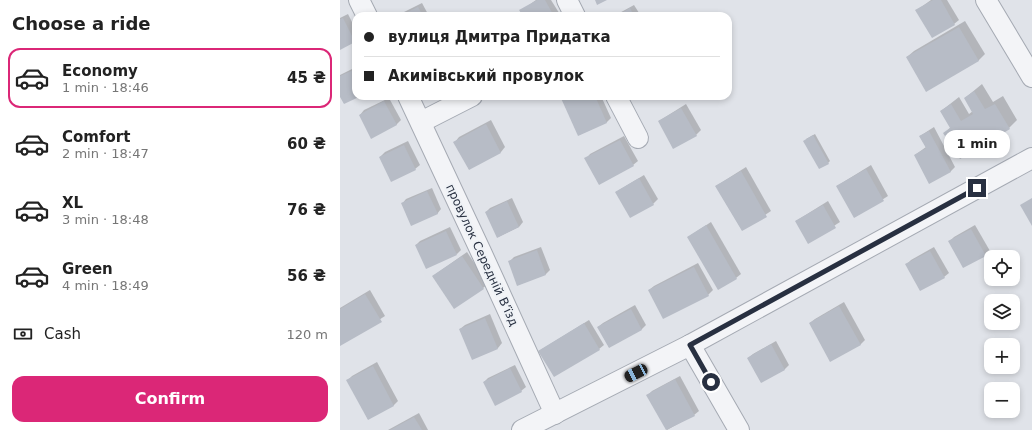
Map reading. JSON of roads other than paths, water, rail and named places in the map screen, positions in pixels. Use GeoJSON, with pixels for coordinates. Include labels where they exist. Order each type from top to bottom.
{"type":"FeatureCollection","features":[{"type":"Feature","properties":{"kind":"street"},"geometry":{"type":"LineString","coordinates":[[359,0],[365,12]]}},
{"type":"Feature","properties":{"kind":"street"},"geometry":{"type":"LineString","coordinates":[[567,0],[573,12]]}},
{"type":"Feature","properties":{"kind":"street"},"geometry":{"type":"LineString","coordinates":[[986,0],[1032,77]]}},
{"type":"Feature","properties":{"kind":"street","name":"провулок Середній Вʼїзд"},"geometry":{"type":"LineString","coordinates":[[410,100],[555,414]]}},
{"type":"Feature","properties":{"kind":"street"},"geometry":{"type":"LineString","coordinates":[[421,122],[464,100]]}},
{"type":"Feature","properties":{"kind":"street"},"geometry":{"type":"LineString","coordinates":[[618,100],[638,138]]}},
{"type":"Feature","properties":{"kind":"street"},"geometry":{"type":"LineString","coordinates":[[522,430],[690,345],[1032,158]]}},
{"type":"Feature","properties":{"kind":"street"},"geometry":{"type":"LineString","coordinates":[[690,345],[740,430]]}}]}
